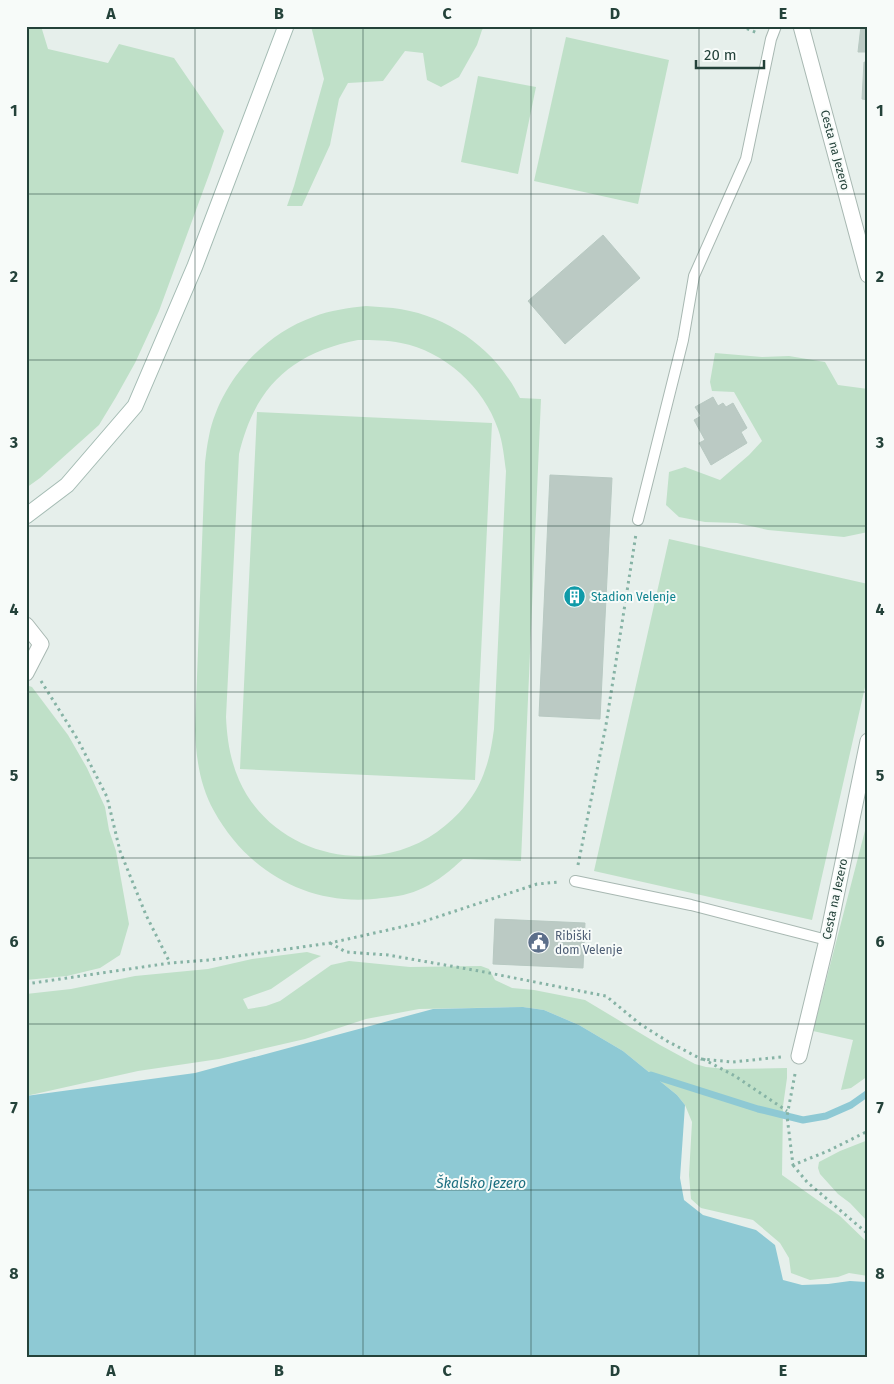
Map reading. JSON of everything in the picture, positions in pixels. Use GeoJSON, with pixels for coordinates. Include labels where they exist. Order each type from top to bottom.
{"type":"FeatureCollection","features":[{"type":"Feature","properties":{"kind":"street"},"geometry":{"type":"LineString","coordinates":[[26,516],[67,485],[135,406],[195,266],[286,26]]}},
{"type":"Feature","properties":{"kind":"street","name":"Cesta na Jezero"},"geometry":{"type":"LineString","coordinates":[[801,26],[868,274]]}},
{"type":"Feature","properties":{"kind":"street"},"geometry":{"type":"LineString","coordinates":[[26,625],[42,644],[26,673]]}},
{"type":"Feature","properties":{"kind":"street","name":"Cesta na Jezero"},"geometry":{"type":"LineString","coordinates":[[798,1056],[827,940],[868,741]]}},
{"type":"Feature","properties":{"kind":"lane"},"geometry":{"type":"LineString","coordinates":[[638,520],[684,340],[694,276],[746,159],[771,39],[776,26]]}},
{"type":"Feature","properties":{"kind":"lane"},"geometry":{"type":"LineString","coordinates":[[575,881],[691,905],[827,940]]}},
{"type":"Feature","properties":{"kind":"path"},"geometry":{"type":"LineString","coordinates":[[26,984],[170,963],[210,960],[330,943],[419,923],[537,884],[575,881],[606,725],[638,520]]}},
{"type":"Feature","properties":{"kind":"path"},"geometry":{"type":"LineString","coordinates":[[26,673],[42,682],[78,740],[107,797],[120,851],[146,915],[170,963]]}},
{"type":"Feature","properties":{"kind":"path"},"geometry":{"type":"LineString","coordinates":[[330,943],[346,952],[397,957],[606,996],[640,1024],[667,1041],[735,1076],[787,1111]]}},
{"type":"Feature","properties":{"kind":"path"},"geometry":{"type":"LineString","coordinates":[[701,1058],[733,1062],[798,1056],[787,1111],[793,1165],[807,1182],[868,1234]]}},
{"type":"Feature","properties":{"kind":"path"},"geometry":{"type":"LineString","coordinates":[[793,1165],[828,1151],[868,1131]]}},
{"type":"Feature","properties":{"kind":"green space"},"geometry":{"type":"Polygon","coordinates":[[[26,26],[41,26],[48,49],[108,63],[119,44],[174,58],[224,131],[159,311],[135,363],[99,425],[40,478],[26,488],[26,26]]]}},
{"type":"Feature","properties":{"kind":"green space"},"geometry":{"type":"Polygon","coordinates":[[[311,26],[485,26],[477,45],[459,77],[441,87],[427,80],[423,53],[405,51],[383,81],[348,83],[339,99],[330,145],[302,206],[287,206],[324,79],[311,26]]]}},
{"type":"Feature","properties":{"kind":"green space"},"geometry":{"type":"Polygon","coordinates":[[[566,37],[669,60],[638,204],[534,181],[566,37]]]}},
{"type":"Feature","properties":{"kind":"green space"},"geometry":{"type":"Polygon","coordinates":[[[478,76],[536,87],[518,174],[461,162],[478,76]]]}},
{"type":"Feature","properties":{"kind":"green space"},"geometry":{"type":"Polygon","coordinates":[[[366,306],[410,311],[443,322],[472,340],[486,352],[510,380],[520,398],[541,399],[521,861],[463,859],[439,879],[408,894],[356,900],[331,897],[307,891],[284,881],[264,868],[245,852],[228,833],[205,792],[196,751],[195,730],[205,463],[208,439],[215,416],[233,380],[246,363],[277,336],[294,325],[320,315],[366,306]],[[358,340],[313,354],[295,364],[279,377],[266,392],[246,430],[239,454],[226,717],[228,741],[233,764],[239,780],[254,806],[275,826],[299,842],[326,852],[354,856],[383,854],[411,846],[437,832],[466,805],[482,779],[490,755],[494,729],[506,471],[501,439],[492,414],[483,399],[460,373],[447,363],[417,347],[390,341],[358,340]]]}},
{"type":"Feature","properties":{"kind":"green space"},"geometry":{"type":"Polygon","coordinates":[[[715,353],[762,357],[789,356],[825,362],[838,385],[868,389],[868,532],[844,537],[768,530],[737,523],[705,522],[679,517],[666,505],[669,472],[685,467],[720,480],[762,441],[734,392],[712,391],[710,382],[715,353]]]}},
{"type":"Feature","properties":{"kind":"green space"},"geometry":{"type":"Polygon","coordinates":[[[257,412],[492,423],[475,780],[240,769],[257,412]]]}},
{"type":"Feature","properties":{"kind":"green space"},"geometry":{"type":"Polygon","coordinates":[[[669,539],[868,584],[868,674],[812,920],[594,871],[669,539]]]}},
{"type":"Feature","properties":{"kind":"green space"},"geometry":{"type":"Polygon","coordinates":[[[26,685],[32,687],[68,735],[87,768],[105,807],[109,830],[116,851],[129,924],[120,955],[100,968],[67,976],[26,980],[26,685]]]}},
{"type":"Feature","properties":{"kind":"green space"},"geometry":{"type":"Polygon","coordinates":[[[868,819],[868,1076],[851,1088],[841,1090],[853,1040],[813,1031],[868,819]]]}},
{"type":"Feature","properties":{"kind":"green space"},"geometry":{"type":"Polygon","coordinates":[[[307,952],[321,956],[271,989],[243,999],[248,1009],[280,1001],[331,965],[349,961],[410,967],[481,966],[489,969],[495,980],[512,988],[534,990],[585,1000],[695,1064],[726,1069],[787,1068],[783,1106],[782,1175],[840,1216],[868,1243],[868,1276],[849,1273],[838,1277],[810,1280],[791,1273],[789,1258],[780,1243],[753,1220],[701,1208],[691,1199],[689,1175],[692,1122],[685,1105],[677,1095],[623,1051],[579,1025],[544,1010],[523,1007],[419,1009],[366,1019],[305,1039],[219,1059],[138,1071],[26,1096],[26,994],[71,989],[135,976],[208,969],[252,959],[307,952]]]}},
{"type":"Feature","properties":{"kind":"green space"},"geometry":{"type":"Polygon","coordinates":[[[868,1140],[868,1222],[850,1203],[838,1194],[820,1174],[818,1168],[819,1162],[868,1140]]]}},
{"type":"Feature","properties":{"kind":"water","name":"Škalsko jezero"},"geometry":{"type":"Polygon","coordinates":[[[523,1007],[544,1010],[579,1025],[623,1051],[677,1095],[685,1105],[680,1178],[684,1200],[703,1215],[756,1230],[775,1245],[783,1280],[802,1285],[850,1281],[868,1283],[868,1358],[26,1358],[26,1096],[195,1073],[433,1009],[523,1007]]]}},
{"type":"Feature","properties":{"kind":"building"},"geometry":{"type":"Polygon","coordinates":[[[861,26],[868,26],[868,52],[858,52],[861,26]]]}},
{"type":"Feature","properties":{"kind":"building"},"geometry":{"type":"Polygon","coordinates":[[[864,62],[868,63],[868,100],[862,99],[864,62]]]}},
{"type":"Feature","properties":{"kind":"building"},"geometry":{"type":"Polygon","coordinates":[[[603,235],[640,278],[565,344],[528,301],[603,235]]]}},
{"type":"Feature","properties":{"kind":"building"},"geometry":{"type":"Polygon","coordinates":[[[713,397],[718,406],[723,403],[726,407],[733,403],[747,428],[741,432],[747,443],[711,465],[699,443],[705,440],[694,420],[701,416],[695,407],[713,397]]]}},
{"type":"Feature","properties":{"kind":"building","name":"Stadion Velenje"},"geometry":{"type":"Polygon","coordinates":[[[550,475],[612,478],[600,719],[539,716],[550,475]]]}},
{"type":"Feature","properties":{"kind":"building","name":"Ribiški dom Velenje"},"geometry":{"type":"Polygon","coordinates":[[[495,919],[585,923],[583,968],[493,964],[495,919]]]}},
{"type":"Feature","properties":{"kind":"waterway"},"geometry":{"type":"LineString","coordinates":[[651,1075],[758,1109],[803,1120],[826,1116],[851,1105],[868,1093]]}},
{"type":"Feature","properties":{"kind":"place","name":"Stadion Velenje"},"geometry":{"type":"Point","coordinates":[575,597]}},
{"type":"Feature","properties":{"kind":"place","name":"Ribiški dom Velenje"},"geometry":{"type":"Point","coordinates":[539,943]}}]}
